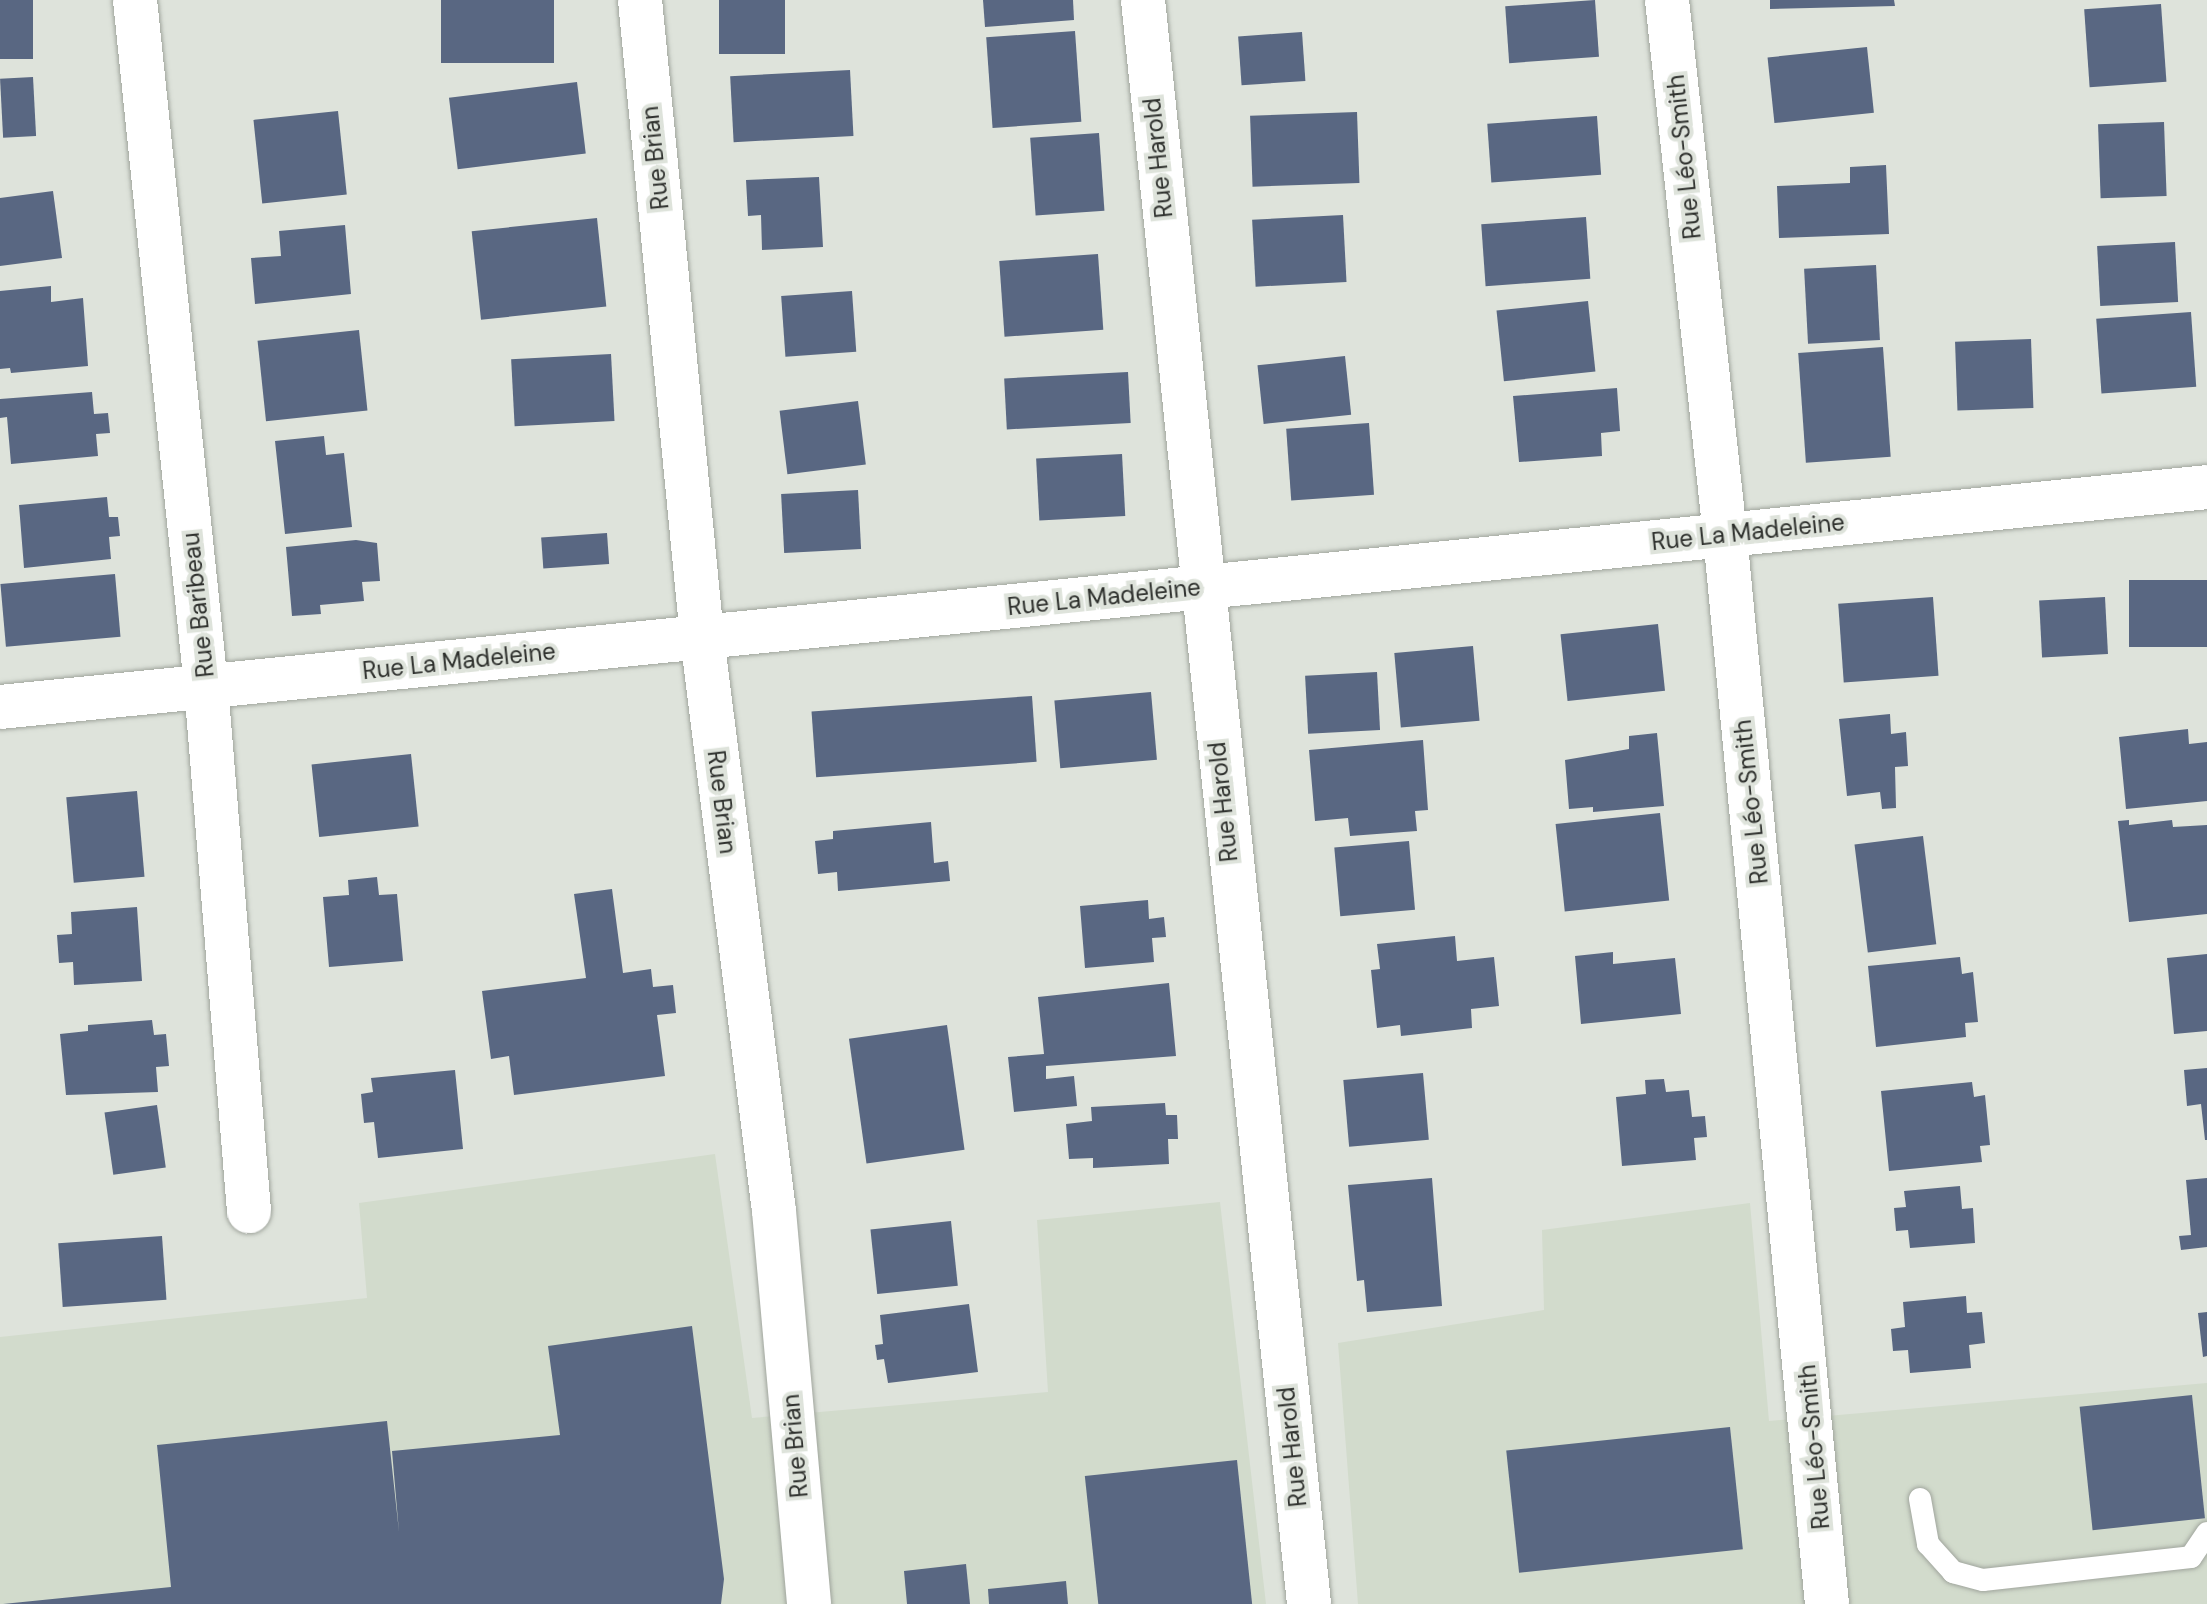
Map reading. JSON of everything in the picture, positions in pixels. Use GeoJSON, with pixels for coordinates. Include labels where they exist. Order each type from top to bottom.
{"type":"FeatureCollection","features":[{"type":"Feature","properties":{"kind":"street","name":"Rue Baribeau"},"geometry":{"type":"LineString","coordinates":[[135,0],[206,686],[249,1211]]}},
{"type":"Feature","properties":{"kind":"street","name":"Rue Brian"},"geometry":{"type":"LineString","coordinates":[[640,0],[702,637],[774,1211],[809,1604]]}},
{"type":"Feature","properties":{"kind":"street","name":"Rue Harold"},"geometry":{"type":"LineString","coordinates":[[1143,0],[1200,587],[1309,1604]]}},
{"type":"Feature","properties":{"kind":"street","name":"Rue Léo-Smith"},"geometry":{"type":"LineString","coordinates":[[1667,0],[1725,535],[1827,1604]]}},
{"type":"Feature","properties":{"kind":"street","name":"Rue La Madeleine"},"geometry":{"type":"LineString","coordinates":[[0,707],[2207,487]]}},
{"type":"Feature","properties":{"kind":"lane"},"geometry":{"type":"LineString","coordinates":[[1920,1499],[1928,1544],[1953,1572],[1983,1580],[2191,1557],[2207,1533]]}},
{"type":"Feature","properties":{"kind":"shaded area"},"geometry":{"type":"Polygon","coordinates":[[[715,1154],[752,1418],[1048,1392],[1037,1220],[1220,1202],[1266,1604],[0,1604],[0,1337],[367,1298],[359,1203],[715,1154]]]}},
{"type":"Feature","properties":{"kind":"shaded area"},"geometry":{"type":"Polygon","coordinates":[[[1750,1203],[1769,1421],[2207,1383],[2207,1604],[1358,1604],[1338,1343],[1544,1310],[1542,1230],[1750,1203]]]}},
{"type":"Feature","properties":{"kind":"building"},"geometry":{"type":"Polygon","coordinates":[[[0,0],[33,0],[33,59],[0,59],[0,0]]]}},
{"type":"Feature","properties":{"kind":"building"},"geometry":{"type":"Polygon","coordinates":[[[441,0],[554,0],[554,63],[441,63],[441,0]]]}},
{"type":"Feature","properties":{"kind":"building"},"geometry":{"type":"Polygon","coordinates":[[[719,0],[785,0],[785,54],[719,54],[719,0]]]}},
{"type":"Feature","properties":{"kind":"building"},"geometry":{"type":"Polygon","coordinates":[[[983,0],[1073,0],[1074,20],[985,27],[983,0]]]}},
{"type":"Feature","properties":{"kind":"building"},"geometry":{"type":"Polygon","coordinates":[[[1595,0],[1599,57],[1509,63],[1505,6],[1595,0]]]}},
{"type":"Feature","properties":{"kind":"building"},"geometry":{"type":"Polygon","coordinates":[[[1770,0],[1894,0],[1895,6],[1770,9],[1770,0]]]}},
{"type":"Feature","properties":{"kind":"building"},"geometry":{"type":"Polygon","coordinates":[[[2161,4],[2166,82],[2090,87],[2084,9],[2161,4]]]}},
{"type":"Feature","properties":{"kind":"building"},"geometry":{"type":"Polygon","coordinates":[[[1075,31],[1081,122],[993,128],[986,37],[1075,31]]]}},
{"type":"Feature","properties":{"kind":"building"},"geometry":{"type":"Polygon","coordinates":[[[1302,32],[1305,81],[1242,85],[1238,36],[1302,32]]]}},
{"type":"Feature","properties":{"kind":"building"},"geometry":{"type":"Polygon","coordinates":[[[1867,47],[1874,113],[1774,123],[1768,57],[1867,47]]]}},
{"type":"Feature","properties":{"kind":"building"},"geometry":{"type":"Polygon","coordinates":[[[850,70],[853,136],[734,142],[730,76],[850,70]]]}},
{"type":"Feature","properties":{"kind":"building"},"geometry":{"type":"Polygon","coordinates":[[[33,77],[36,136],[3,138],[0,79],[33,77]]]}},
{"type":"Feature","properties":{"kind":"building"},"geometry":{"type":"Polygon","coordinates":[[[577,82],[586,153],[458,169],[449,98],[577,82]]]}},
{"type":"Feature","properties":{"kind":"building"},"geometry":{"type":"Polygon","coordinates":[[[338,111],[347,195],[262,203],[253,120],[338,111]]]}},
{"type":"Feature","properties":{"kind":"building"},"geometry":{"type":"Polygon","coordinates":[[[1357,112],[1359,183],[1253,187],[1250,116],[1357,112]]]}},
{"type":"Feature","properties":{"kind":"building"},"geometry":{"type":"Polygon","coordinates":[[[1597,116],[1601,175],[1491,183],[1487,124],[1597,116]]]}},
{"type":"Feature","properties":{"kind":"building"},"geometry":{"type":"Polygon","coordinates":[[[2164,122],[2167,196],[2101,198],[2098,124],[2164,122]]]}},
{"type":"Feature","properties":{"kind":"building"},"geometry":{"type":"Polygon","coordinates":[[[1099,133],[1104,211],[1036,216],[1030,138],[1099,133]]]}},
{"type":"Feature","properties":{"kind":"building"},"geometry":{"type":"Polygon","coordinates":[[[1886,165],[1889,234],[1779,238],[1777,186],[1850,183],[1850,167],[1886,165]]]}},
{"type":"Feature","properties":{"kind":"building"},"geometry":{"type":"Polygon","coordinates":[[[819,177],[823,247],[762,250],[761,215],[748,216],[746,180],[819,177]]]}},
{"type":"Feature","properties":{"kind":"building"},"geometry":{"type":"Polygon","coordinates":[[[53,191],[62,258],[0,266],[0,198],[53,191]]]}},
{"type":"Feature","properties":{"kind":"building"},"geometry":{"type":"Polygon","coordinates":[[[1343,215],[1347,282],[1256,287],[1252,220],[1343,215]]]}},
{"type":"Feature","properties":{"kind":"building"},"geometry":{"type":"Polygon","coordinates":[[[1586,217],[1590,279],[1486,286],[1481,224],[1586,217]]]}},
{"type":"Feature","properties":{"kind":"building"},"geometry":{"type":"Polygon","coordinates":[[[597,218],[606,307],[481,320],[472,231],[597,218]]]}},
{"type":"Feature","properties":{"kind":"building"},"geometry":{"type":"Polygon","coordinates":[[[345,225],[351,294],[255,304],[251,258],[281,256],[279,231],[345,225]]]}},
{"type":"Feature","properties":{"kind":"building"},"geometry":{"type":"Polygon","coordinates":[[[2175,242],[2178,302],[2100,306],[2097,246],[2175,242]]]}},
{"type":"Feature","properties":{"kind":"building"},"geometry":{"type":"Polygon","coordinates":[[[1098,254],[1103,330],[1005,337],[999,261],[1098,254]]]}},
{"type":"Feature","properties":{"kind":"building"},"geometry":{"type":"Polygon","coordinates":[[[1876,265],[1880,340],[1808,344],[1804,269],[1876,265]]]}},
{"type":"Feature","properties":{"kind":"building"},"geometry":{"type":"Polygon","coordinates":[[[51,286],[51,302],[83,298],[88,366],[11,373],[10,368],[0,369],[0,291],[51,286]]]}},
{"type":"Feature","properties":{"kind":"building"},"geometry":{"type":"Polygon","coordinates":[[[852,291],[856,352],[785,357],[781,296],[852,291]]]}},
{"type":"Feature","properties":{"kind":"building"},"geometry":{"type":"Polygon","coordinates":[[[1588,301],[1595,372],[1504,381],[1497,311],[1588,301]]]}},
{"type":"Feature","properties":{"kind":"building"},"geometry":{"type":"Polygon","coordinates":[[[2191,312],[2196,387],[2101,393],[2096,319],[2191,312]]]}},
{"type":"Feature","properties":{"kind":"building"},"geometry":{"type":"Polygon","coordinates":[[[359,330],[367,411],[266,421],[258,341],[359,330]]]}},
{"type":"Feature","properties":{"kind":"building"},"geometry":{"type":"Polygon","coordinates":[[[2031,339],[2033,408],[1957,411],[1955,342],[2031,339]]]}},
{"type":"Feature","properties":{"kind":"building"},"geometry":{"type":"Polygon","coordinates":[[[1883,347],[1891,457],[1806,463],[1798,353],[1883,347]]]}},
{"type":"Feature","properties":{"kind":"building"},"geometry":{"type":"Polygon","coordinates":[[[611,354],[615,421],[515,426],[511,359],[611,354]]]}},
{"type":"Feature","properties":{"kind":"building"},"geometry":{"type":"Polygon","coordinates":[[[1345,356],[1351,415],[1264,424],[1257,365],[1345,356]]]}},
{"type":"Feature","properties":{"kind":"building"},"geometry":{"type":"Polygon","coordinates":[[[1128,372],[1131,423],[1007,429],[1004,378],[1128,372]]]}},
{"type":"Feature","properties":{"kind":"building"},"geometry":{"type":"Polygon","coordinates":[[[1617,388],[1620,431],[1601,433],[1602,456],[1519,462],[1513,396],[1617,388]]]}},
{"type":"Feature","properties":{"kind":"building"},"geometry":{"type":"Polygon","coordinates":[[[92,392],[94,414],[108,413],[110,433],[96,434],[98,456],[11,464],[7,417],[0,418],[0,399],[92,392]]]}},
{"type":"Feature","properties":{"kind":"building"},"geometry":{"type":"Polygon","coordinates":[[[858,401],[866,465],[787,474],[780,411],[858,401]]]}},
{"type":"Feature","properties":{"kind":"building"},"geometry":{"type":"Polygon","coordinates":[[[1369,423],[1374,495],[1291,501],[1286,429],[1369,423]]]}},
{"type":"Feature","properties":{"kind":"building"},"geometry":{"type":"Polygon","coordinates":[[[324,436],[326,455],[344,453],[352,527],[285,534],[275,441],[324,436]]]}},
{"type":"Feature","properties":{"kind":"building"},"geometry":{"type":"Polygon","coordinates":[[[1122,454],[1125,516],[1039,520],[1036,459],[1122,454]]]}},
{"type":"Feature","properties":{"kind":"building"},"geometry":{"type":"Polygon","coordinates":[[[858,490],[861,549],[784,553],[781,494],[858,490]]]}},
{"type":"Feature","properties":{"kind":"building"},"geometry":{"type":"Polygon","coordinates":[[[107,497],[109,517],[118,517],[120,536],[109,537],[111,559],[24,568],[19,505],[107,497]]]}},
{"type":"Feature","properties":{"kind":"building"},"geometry":{"type":"Polygon","coordinates":[[[607,533],[609,564],[543,569],[541,538],[607,533]]]}},
{"type":"Feature","properties":{"kind":"building"},"geometry":{"type":"Polygon","coordinates":[[[356,540],[377,543],[380,581],[362,582],[364,601],[320,605],[321,614],[292,616],[286,547],[356,540]]]}},
{"type":"Feature","properties":{"kind":"building"},"geometry":{"type":"Polygon","coordinates":[[[115,574],[120,637],[6,647],[0,584],[115,574]]]}},
{"type":"Feature","properties":{"kind":"building"},"geometry":{"type":"Polygon","coordinates":[[[2129,580],[2207,580],[2207,647],[2129,647],[2129,580]]]}},
{"type":"Feature","properties":{"kind":"building"},"geometry":{"type":"Polygon","coordinates":[[[1933,597],[1939,676],[1844,682],[1838,604],[1933,597]]]}},
{"type":"Feature","properties":{"kind":"building"},"geometry":{"type":"Polygon","coordinates":[[[2105,597],[2108,654],[2042,657],[2039,600],[2105,597]]]}},
{"type":"Feature","properties":{"kind":"building"},"geometry":{"type":"Polygon","coordinates":[[[1658,624],[1665,691],[1568,701],[1561,634],[1658,624]]]}},
{"type":"Feature","properties":{"kind":"building"},"geometry":{"type":"Polygon","coordinates":[[[1473,646],[1480,721],[1401,728],[1394,653],[1473,646]]]}},
{"type":"Feature","properties":{"kind":"building"},"geometry":{"type":"Polygon","coordinates":[[[1377,672],[1380,730],[1308,734],[1305,676],[1377,672]]]}},
{"type":"Feature","properties":{"kind":"building"},"geometry":{"type":"Polygon","coordinates":[[[1151,692],[1157,760],[1060,768],[1054,700],[1151,692]]]}},
{"type":"Feature","properties":{"kind":"building"},"geometry":{"type":"Polygon","coordinates":[[[1032,696],[1037,762],[816,777],[812,711],[1032,696]]]}},
{"type":"Feature","properties":{"kind":"building"},"geometry":{"type":"Polygon","coordinates":[[[1890,714],[1891,734],[1906,732],[1908,766],[1895,767],[1896,808],[1882,809],[1880,792],[1847,796],[1839,719],[1890,714]]]}},
{"type":"Feature","properties":{"kind":"building"},"geometry":{"type":"Polygon","coordinates":[[[2188,729],[2189,744],[2207,742],[2207,801],[2126,809],[2119,737],[2188,729]]]}},
{"type":"Feature","properties":{"kind":"building"},"geometry":{"type":"Polygon","coordinates":[[[1657,733],[1664,806],[1593,812],[1593,807],[1569,809],[1565,760],[1629,749],[1629,736],[1657,733]]]}},
{"type":"Feature","properties":{"kind":"building"},"geometry":{"type":"Polygon","coordinates":[[[1423,740],[1428,810],[1415,811],[1417,831],[1350,836],[1348,818],[1315,821],[1309,750],[1423,740]]]}},
{"type":"Feature","properties":{"kind":"building"},"geometry":{"type":"Polygon","coordinates":[[[411,754],[419,827],[319,837],[312,764],[411,754]]]}},
{"type":"Feature","properties":{"kind":"building"},"geometry":{"type":"Polygon","coordinates":[[[137,791],[144,877],[74,883],[66,797],[137,791]]]}},
{"type":"Feature","properties":{"kind":"building"},"geometry":{"type":"Polygon","coordinates":[[[1660,813],[1669,901],[1565,911],[1556,824],[1660,813]]]}},
{"type":"Feature","properties":{"kind":"building"},"geometry":{"type":"Polygon","coordinates":[[[2129,820],[2129,825],[2172,820],[2173,827],[2207,825],[2207,914],[2129,922],[2118,821],[2129,820]]]}},
{"type":"Feature","properties":{"kind":"building"},"geometry":{"type":"Polygon","coordinates":[[[931,822],[934,863],[948,861],[950,881],[838,891],[837,872],[818,874],[815,841],[833,839],[833,831],[931,822]]]}},
{"type":"Feature","properties":{"kind":"building"},"geometry":{"type":"Polygon","coordinates":[[[1923,836],[1936,944],[1868,953],[1855,844],[1923,836]]]}},
{"type":"Feature","properties":{"kind":"building"},"geometry":{"type":"Polygon","coordinates":[[[1409,841],[1415,910],[1340,916],[1334,848],[1409,841]]]}},
{"type":"Feature","properties":{"kind":"building"},"geometry":{"type":"Polygon","coordinates":[[[377,877],[379,895],[397,894],[403,961],[329,967],[323,897],[349,895],[348,880],[377,877]]]}},
{"type":"Feature","properties":{"kind":"building"},"geometry":{"type":"Polygon","coordinates":[[[612,889],[623,973],[651,969],[653,987],[673,985],[676,1013],[657,1015],[665,1076],[514,1095],[509,1056],[491,1059],[482,991],[586,978],[574,894],[612,889]]]}},
{"type":"Feature","properties":{"kind":"building"},"geometry":{"type":"Polygon","coordinates":[[[1148,900],[1149,919],[1164,917],[1166,937],[1152,938],[1154,962],[1085,968],[1080,906],[1148,900]]]}},
{"type":"Feature","properties":{"kind":"building"},"geometry":{"type":"Polygon","coordinates":[[[137,907],[142,981],[74,985],[73,962],[59,963],[57,935],[72,934],[71,912],[137,907]]]}},
{"type":"Feature","properties":{"kind":"building"},"geometry":{"type":"Polygon","coordinates":[[[1455,936],[1457,961],[1494,957],[1499,1006],[1471,1009],[1472,1028],[1401,1036],[1400,1025],[1377,1028],[1371,970],[1380,969],[1377,944],[1455,936]]]}},
{"type":"Feature","properties":{"kind":"building"},"geometry":{"type":"Polygon","coordinates":[[[1613,952],[1613,964],[1675,958],[1681,1014],[1581,1024],[1575,956],[1613,952]]]}},
{"type":"Feature","properties":{"kind":"building"},"geometry":{"type":"Polygon","coordinates":[[[2207,954],[2207,1031],[2174,1034],[2167,958],[2207,954]]]}},
{"type":"Feature","properties":{"kind":"building"},"geometry":{"type":"Polygon","coordinates":[[[1960,957],[1962,974],[1973,972],[1978,1022],[1965,1023],[1966,1037],[1876,1047],[1868,966],[1960,957]]]}},
{"type":"Feature","properties":{"kind":"building"},"geometry":{"type":"Polygon","coordinates":[[[1169,983],[1176,1056],[1046,1066],[1046,1079],[1074,1076],[1077,1106],[1014,1112],[1008,1057],[1044,1054],[1038,997],[1169,983]]]}},
{"type":"Feature","properties":{"kind":"building"},"geometry":{"type":"Polygon","coordinates":[[[152,1020],[154,1035],[166,1034],[169,1066],[156,1067],[158,1092],[66,1095],[60,1034],[88,1031],[88,1025],[152,1020]]]}},
{"type":"Feature","properties":{"kind":"building"},"geometry":{"type":"Polygon","coordinates":[[[947,1025],[965,1150],[866,1164],[849,1039],[947,1025]]]}},
{"type":"Feature","properties":{"kind":"building"},"geometry":{"type":"Polygon","coordinates":[[[2207,1068],[2205,1140],[2201,1104],[2187,1106],[2184,1070],[2207,1068]]]}},
{"type":"Feature","properties":{"kind":"building"},"geometry":{"type":"Polygon","coordinates":[[[455,1070],[463,1149],[378,1158],[374,1122],[364,1123],[361,1094],[373,1092],[371,1078],[455,1070]]]}},
{"type":"Feature","properties":{"kind":"building"},"geometry":{"type":"Polygon","coordinates":[[[1423,1073],[1429,1140],[1349,1147],[1343,1080],[1423,1073]]]}},
{"type":"Feature","properties":{"kind":"building"},"geometry":{"type":"Polygon","coordinates":[[[1664,1079],[1666,1092],[1689,1090],[1692,1117],[1705,1116],[1707,1137],[1694,1138],[1696,1160],[1622,1166],[1616,1097],[1646,1094],[1645,1080],[1664,1079]]]}},
{"type":"Feature","properties":{"kind":"building"},"geometry":{"type":"Polygon","coordinates":[[[1972,1082],[1974,1097],[1985,1095],[1990,1145],[1980,1146],[1982,1162],[1889,1171],[1881,1091],[1972,1082]]]}},
{"type":"Feature","properties":{"kind":"building"},"geometry":{"type":"Polygon","coordinates":[[[1165,1103],[1166,1115],[1177,1115],[1178,1139],[1168,1139],[1169,1164],[1093,1168],[1093,1158],[1069,1159],[1066,1124],[1092,1121],[1091,1107],[1165,1103]]]}},
{"type":"Feature","properties":{"kind":"building"},"geometry":{"type":"Polygon","coordinates":[[[157,1105],[166,1167],[113,1175],[105,1112],[157,1105]]]}},
{"type":"Feature","properties":{"kind":"building"},"geometry":{"type":"Polygon","coordinates":[[[1432,1178],[1442,1306],[1367,1312],[1364,1280],[1357,1281],[1348,1185],[1432,1178]]]}},
{"type":"Feature","properties":{"kind":"building"},"geometry":{"type":"Polygon","coordinates":[[[2207,1178],[2207,1247],[2181,1250],[2179,1236],[2191,1235],[2186,1180],[2207,1178]]]}},
{"type":"Feature","properties":{"kind":"building"},"geometry":{"type":"Polygon","coordinates":[[[1960,1186],[1962,1209],[1973,1208],[1975,1243],[1910,1248],[1908,1230],[1896,1231],[1894,1208],[1906,1207],[1904,1191],[1960,1186]]]}},
{"type":"Feature","properties":{"kind":"building"},"geometry":{"type":"Polygon","coordinates":[[[951,1221],[958,1286],[877,1294],[870,1229],[951,1221]]]}},
{"type":"Feature","properties":{"kind":"building"},"geometry":{"type":"Polygon","coordinates":[[[162,1236],[166,1300],[63,1307],[58,1243],[162,1236]]]}},
{"type":"Feature","properties":{"kind":"building"},"geometry":{"type":"Polygon","coordinates":[[[1966,1296],[1967,1313],[1982,1312],[1985,1343],[1969,1345],[1971,1368],[1910,1373],[1908,1350],[1893,1351],[1891,1329],[1905,1327],[1903,1302],[1966,1296]]]}},
{"type":"Feature","properties":{"kind":"building"},"geometry":{"type":"Polygon","coordinates":[[[969,1304],[978,1372],[888,1383],[884,1359],[877,1360],[875,1345],[883,1344],[880,1315],[969,1304]]]}},
{"type":"Feature","properties":{"kind":"building"},"geometry":{"type":"Polygon","coordinates":[[[2207,1312],[2207,1356],[2203,1357],[2198,1313],[2207,1312]]]}},
{"type":"Feature","properties":{"kind":"building"},"geometry":{"type":"Polygon","coordinates":[[[692,1326],[724,1579],[721,1604],[3,1604],[171,1587],[157,1445],[387,1421],[399,1532],[392,1451],[560,1435],[548,1346],[692,1326]]]}},
{"type":"Feature","properties":{"kind":"building"},"geometry":{"type":"Polygon","coordinates":[[[2192,1395],[2205,1518],[2093,1530],[2080,1407],[2192,1395]]]}},
{"type":"Feature","properties":{"kind":"building"},"geometry":{"type":"Polygon","coordinates":[[[1730,1427],[1743,1549],[1519,1573],[1506,1451],[1730,1427]]]}},
{"type":"Feature","properties":{"kind":"building"},"geometry":{"type":"Polygon","coordinates":[[[1237,1460],[1252,1604],[1098,1604],[1085,1476],[1237,1460]]]}},
{"type":"Feature","properties":{"kind":"building"},"geometry":{"type":"Polygon","coordinates":[[[966,1564],[970,1604],[907,1604],[904,1571],[966,1564]]]}},
{"type":"Feature","properties":{"kind":"building"},"geometry":{"type":"Polygon","coordinates":[[[1066,1581],[1068,1604],[989,1604],[988,1589],[1066,1581]]]}}]}
